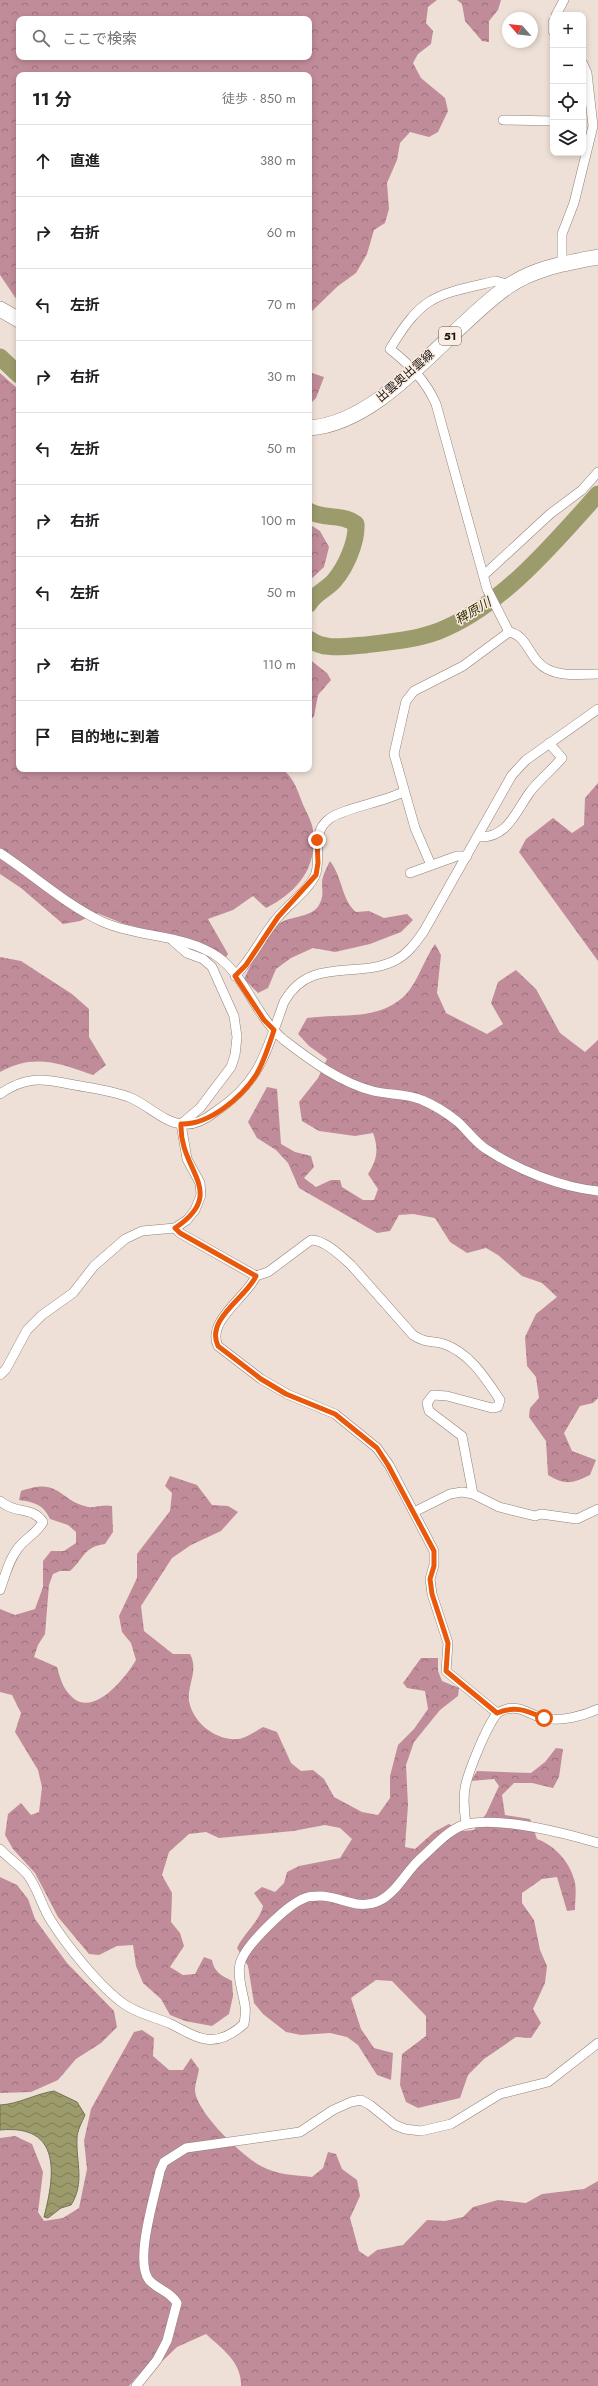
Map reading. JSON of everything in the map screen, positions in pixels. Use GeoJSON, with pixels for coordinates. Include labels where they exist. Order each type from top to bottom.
{"type":"FeatureCollection","features":[{"type":"Feature","properties":{"kind":"main road","name":"出雲奥出雲線"},"geometry":{"type":"LineString","coordinates":[[312,427],[338,422],[364,409],[414,370],[483,306],[507,287],[533,272],[562,264],[598,257]]}},
{"type":"Feature","properties":{"kind":"main road"},"geometry":{"type":"LineString","coordinates":[[0,309],[16,318]]}},
{"type":"Feature","properties":{"kind":"street"},"geometry":{"type":"LineString","coordinates":[[558,12],[564,0]]}},
{"type":"Feature","properties":{"kind":"street"},"geometry":{"type":"LineString","coordinates":[[562,264],[562,234],[574,203],[596,124],[586,71]]}},
{"type":"Feature","properties":{"kind":"street"},"geometry":{"type":"LineString","coordinates":[[503,120],[550,122]]}},
{"type":"Feature","properties":{"kind":"street"},"geometry":{"type":"LineString","coordinates":[[507,287],[503,283],[496,281],[448,292],[431,299],[416,312],[404,326],[390,349],[414,370],[429,387],[436,404],[487,588],[509,632],[521,636],[534,659],[545,668],[561,675],[598,674]]}},
{"type":"Feature","properties":{"kind":"street"},"geometry":{"type":"LineString","coordinates":[[484,575],[550,514],[582,490],[598,472]]}},
{"type":"Feature","properties":{"kind":"street"},"geometry":{"type":"LineString","coordinates":[[431,865],[415,828],[403,792],[394,754],[406,701],[414,691],[463,666],[509,632]]}},
{"type":"Feature","properties":{"kind":"street"},"geometry":{"type":"LineString","coordinates":[[0,1094],[12,1085],[30,1079],[50,1080],[131,1098],[181,1124],[197,1123],[241,1093],[256,1075],[284,1002],[289,993],[301,981],[320,973],[363,968],[396,960],[410,949],[424,931],[512,775],[526,760],[598,709]]}},
{"type":"Feature","properties":{"kind":"street"},"geometry":{"type":"LineString","coordinates":[[477,837],[490,838],[508,825],[519,812],[530,793],[562,758],[549,743]]}},
{"type":"Feature","properties":{"kind":"street"},"geometry":{"type":"LineString","coordinates":[[235,976],[246,965],[278,917],[316,875],[318,863],[317,840],[321,826],[330,817],[389,800],[403,792]]}},
{"type":"Feature","properties":{"kind":"street"},"geometry":{"type":"LineString","coordinates":[[0,853],[103,922],[206,950],[219,958],[235,976],[264,1020],[274,1030],[321,1065],[352,1084],[384,1094],[420,1099],[457,1122],[485,1148],[521,1168],[580,1189],[598,1191]]}},
{"type":"Feature","properties":{"kind":"street"},"geometry":{"type":"LineString","coordinates":[[410,873],[457,856],[467,856]]}},
{"type":"Feature","properties":{"kind":"street"},"geometry":{"type":"LineString","coordinates":[[172,940],[187,953],[203,959],[212,966],[234,1016],[237,1037],[235,1054],[231,1067],[200,1108],[181,1124]]}},
{"type":"Feature","properties":{"kind":"street"},"geometry":{"type":"LineString","coordinates":[[0,1375],[6,1369],[27,1330],[42,1315],[73,1293],[94,1266],[125,1239],[142,1231],[175,1228],[187,1220],[195,1210],[202,1195],[200,1183],[187,1159],[181,1124]]}},
{"type":"Feature","properties":{"kind":"street"},"geometry":{"type":"LineString","coordinates":[[175,1228],[180,1233],[256,1276],[268,1272],[310,1240],[316,1240],[340,1255],[351,1265],[413,1335],[424,1342],[437,1343],[452,1348],[477,1367],[500,1400],[498,1407],[492,1408],[447,1396],[433,1396],[427,1403],[429,1411],[462,1436],[473,1494]]}},
{"type":"Feature","properties":{"kind":"street"},"geometry":{"type":"LineString","coordinates":[[256,1276],[253,1283],[223,1317],[217,1329],[216,1340],[218,1346],[261,1379],[286,1394],[335,1414],[377,1448],[414,1512],[434,1551],[434,1566],[430,1579],[432,1594],[448,1643],[446,1671],[497,1713]]}},
{"type":"Feature","properties":{"kind":"street"},"geometry":{"type":"LineString","coordinates":[[414,1512],[450,1494],[473,1494],[499,1507],[535,1516],[541,1514],[577,1519],[598,1509]]}},
{"type":"Feature","properties":{"kind":"street"},"geometry":{"type":"LineString","coordinates":[[0,1501],[15,1510],[30,1512],[38,1515],[43,1522],[40,1528],[19,1547],[10,1563],[0,1590]]}},
{"type":"Feature","properties":{"kind":"street"},"geometry":{"type":"LineString","coordinates":[[466,1824],[463,1804],[465,1786],[488,1727],[497,1713],[507,1709],[520,1708],[544,1718],[557,1719],[585,1715],[598,1709]]}},
{"type":"Feature","properties":{"kind":"street"},"geometry":{"type":"LineString","coordinates":[[0,1849],[26,1873],[38,1890],[49,1918],[106,1988],[136,2012],[161,2020],[190,2034],[213,2041],[232,2034],[244,2024],[246,2007],[240,1982],[240,1964],[250,1946],[288,1908],[305,1898],[321,1896],[354,1905],[366,1905],[380,1901],[410,1868],[441,1840],[466,1824],[486,1823],[538,1829],[567,1834],[598,1843]]}},
{"type":"Feature","properties":{"kind":"street"},"geometry":{"type":"LineString","coordinates":[[136,2386],[157,2360],[167,2342],[177,2303],[172,2295],[149,2280],[143,2269],[142,2251],[160,2171],[164,2162],[186,2148],[300,2132],[333,2110],[351,2102],[361,2100],[370,2105],[395,2125],[405,2129],[421,2131],[437,2128],[467,2116],[500,2094],[548,2082],[598,2043]]}},
{"type":"Feature","properties":{"kind":"green space"},"geometry":{"type":"Polygon","coordinates":[[[0,0],[437,0],[428,7],[426,23],[433,31],[431,44],[418,54],[413,63],[421,78],[445,98],[448,111],[438,132],[429,137],[410,132],[400,143],[397,160],[387,183],[389,209],[385,223],[374,230],[367,254],[356,273],[338,286],[312,311],[312,72],[16,72],[16,299],[0,275],[0,0]]]}},
{"type":"Feature","properties":{"kind":"green space"},"geometry":{"type":"Polygon","coordinates":[[[457,0],[501,0],[498,10],[489,21],[489,42],[482,41],[465,21],[462,4],[457,0]]]}},
{"type":"Feature","properties":{"kind":"green space"},"geometry":{"type":"Polygon","coordinates":[[[0,373],[16,387],[16,772],[286,772],[294,783],[311,823],[314,844],[312,856],[303,877],[296,886],[277,902],[266,908],[253,896],[233,910],[208,919],[228,954],[225,959],[183,939],[124,924],[97,913],[80,921],[63,924],[21,888],[0,874],[0,373]]]}},
{"type":"Feature","properties":{"kind":"green space"},"geometry":{"type":"Polygon","coordinates":[[[312,373],[324,377],[316,398],[312,402],[312,373]]]}},
{"type":"Feature","properties":{"kind":"green space"},"geometry":{"type":"Polygon","coordinates":[[[312,526],[320,531],[329,547],[324,567],[312,578],[312,526]]]}},
{"type":"Feature","properties":{"kind":"green space"},"geometry":{"type":"Polygon","coordinates":[[[312,661],[327,673],[331,680],[318,695],[314,716],[312,718],[312,661]]]}},
{"type":"Feature","properties":{"kind":"green space"},"geometry":{"type":"Polygon","coordinates":[[[598,783],[598,961],[519,852],[526,839],[553,818],[572,833],[584,825],[585,798],[598,783]]]}},
{"type":"Feature","properties":{"kind":"green space"},"geometry":{"type":"Polygon","coordinates":[[[330,861],[337,874],[347,901],[356,912],[369,911],[384,918],[407,914],[413,920],[401,932],[370,944],[335,952],[313,948],[291,958],[276,969],[268,988],[258,993],[244,979],[258,951],[276,926],[286,920],[310,913],[319,905],[322,896],[322,881],[330,861]]]}},
{"type":"Feature","properties":{"kind":"green space"},"geometry":{"type":"Polygon","coordinates":[[[435,944],[441,955],[437,993],[446,1013],[487,1034],[503,1024],[491,1003],[498,982],[516,970],[536,989],[560,1033],[585,1052],[598,1040],[598,1398],[593,1403],[580,1406],[564,1433],[572,1451],[596,1460],[590,1475],[579,1480],[565,1482],[548,1475],[546,1441],[529,1417],[530,1408],[539,1398],[536,1377],[527,1366],[525,1337],[536,1314],[557,1297],[542,1283],[522,1276],[498,1255],[486,1248],[467,1253],[450,1242],[435,1218],[413,1214],[399,1215],[390,1231],[377,1233],[299,1188],[288,1163],[276,1150],[257,1138],[248,1122],[267,1087],[277,1089],[281,1144],[295,1152],[311,1156],[314,1167],[304,1178],[316,1187],[331,1180],[340,1180],[342,1187],[363,1200],[374,1200],[378,1189],[368,1174],[376,1154],[376,1144],[373,1133],[355,1136],[319,1131],[302,1121],[299,1102],[318,1078],[327,1059],[309,1046],[298,1034],[307,1018],[374,1012],[398,1002],[412,987],[435,944]]]}},
{"type":"Feature","properties":{"kind":"green space"},"geometry":{"type":"Polygon","coordinates":[[[0,957],[21,961],[72,994],[89,1009],[89,1037],[106,1065],[93,1075],[58,1064],[35,1061],[12,1066],[0,1072],[0,957]]]}},
{"type":"Feature","properties":{"kind":"green space"},"geometry":{"type":"Polygon","coordinates":[[[170,1476],[197,1485],[212,1505],[228,1506],[238,1512],[221,1531],[191,1545],[172,1558],[141,1606],[144,1631],[173,1654],[190,1654],[193,1666],[189,1695],[191,1709],[200,1723],[214,1734],[230,1739],[238,1739],[263,1727],[277,1732],[291,1763],[301,1771],[313,1770],[324,1779],[334,1797],[362,1812],[378,1815],[390,1798],[390,1776],[398,1745],[414,1729],[428,1709],[425,1691],[407,1688],[403,1683],[421,1658],[438,1658],[438,1671],[442,1681],[459,1688],[458,1696],[440,1710],[414,1742],[406,1765],[408,1805],[405,1847],[415,1849],[434,1832],[449,1824],[463,1831],[474,1830],[486,1814],[499,1786],[494,1779],[471,1781],[477,1771],[531,1773],[545,1762],[556,1748],[563,1749],[559,1777],[553,1788],[532,1783],[514,1783],[502,1795],[505,1815],[530,1819],[537,1839],[549,1845],[565,1860],[572,1872],[575,1882],[575,1910],[567,1911],[557,1877],[542,1879],[522,1893],[522,1903],[534,1920],[540,1950],[547,1966],[545,1983],[533,2009],[541,2023],[531,2038],[516,2037],[484,2059],[468,2075],[460,2098],[418,2108],[406,2102],[400,2085],[402,2054],[426,2036],[426,2016],[392,1981],[376,1980],[351,1998],[361,2029],[374,2048],[393,2053],[391,2080],[377,2075],[358,2045],[347,2037],[330,2033],[301,2035],[286,2032],[263,2014],[254,2003],[248,1966],[237,1948],[243,1937],[255,1922],[263,1906],[254,1893],[262,1887],[275,1892],[284,1883],[287,1872],[299,1866],[340,1858],[352,1839],[340,1828],[325,1825],[293,1831],[219,1838],[206,1832],[189,1834],[169,1852],[162,1875],[172,1893],[171,1922],[180,1933],[184,1946],[170,1967],[183,1975],[195,1974],[204,1957],[212,1960],[214,1968],[221,1975],[232,1981],[233,1996],[229,2014],[212,2026],[185,2021],[170,2015],[161,1999],[143,1983],[136,1966],[133,1945],[117,1946],[99,1955],[89,1954],[58,1917],[35,1873],[13,1849],[5,1835],[8,1814],[21,1803],[31,1815],[39,1812],[42,1787],[38,1770],[15,1732],[21,1713],[12,1695],[0,1692],[0,1609],[15,1615],[35,1609],[43,1587],[43,1561],[51,1551],[64,1551],[76,1543],[76,1532],[68,1525],[50,1519],[42,1507],[19,1500],[21,1491],[34,1487],[52,1488],[70,1500],[88,1507],[105,1505],[112,1506],[113,1532],[105,1544],[92,1548],[84,1554],[75,1567],[70,1571],[60,1571],[53,1574],[49,1585],[45,1634],[38,1645],[34,1657],[57,1667],[64,1687],[72,1697],[81,1702],[90,1702],[99,1699],[117,1685],[136,1660],[131,1643],[122,1632],[119,1616],[137,1578],[137,1554],[170,1511],[172,1493],[165,1486],[170,1476]]]}},
{"type":"Feature","properties":{"kind":"green space"},"geometry":{"type":"Polygon","coordinates":[[[0,1877],[17,1885],[28,1899],[35,1919],[67,1963],[114,2011],[117,2027],[101,2043],[76,2059],[58,2080],[31,2092],[0,2093],[0,1877]]]}},
{"type":"Feature","properties":{"kind":"green space"},"geometry":{"type":"Polygon","coordinates":[[[142,2030],[154,2038],[153,2056],[169,2070],[183,2070],[191,2058],[199,2069],[195,2091],[203,2111],[232,2144],[253,2161],[273,2171],[312,2177],[323,2168],[328,2152],[336,2154],[342,2169],[357,2180],[360,2196],[350,2218],[359,2251],[368,2257],[377,2250],[403,2245],[427,2220],[445,2221],[463,2217],[473,2207],[498,2200],[526,2203],[542,2194],[584,2189],[598,2181],[598,2386],[241,2386],[240,2377],[235,2363],[206,2334],[177,2347],[151,2372],[139,2374],[129,2386],[0,2386],[0,2138],[15,2136],[32,2144],[43,2172],[38,2212],[44,2221],[63,2218],[79,2208],[87,2169],[84,2141],[91,2109],[134,2032],[142,2030]]]}},
{"type":"Feature","properties":{"kind":"water"},"geometry":{"type":"Polygon","coordinates":[[[54,2091],[77,2102],[85,2115],[77,2135],[79,2173],[78,2189],[71,2205],[61,2208],[48,2218],[44,2217],[48,2201],[51,2169],[49,2156],[44,2144],[35,2135],[20,2130],[0,2130],[0,2105],[14,2103],[54,2091]]]}},
{"type":"Feature","properties":{"kind":"waterway","name":"稗原川"},"geometry":{"type":"LineString","coordinates":[[0,357],[16,372]]}},
{"type":"Feature","properties":{"kind":"waterway","name":"稗原川"},"geometry":{"type":"LineString","coordinates":[[312,641],[322,645],[336,647],[384,643],[412,639],[430,634],[462,620],[484,606],[526,572],[598,494]]}},
{"type":"Feature","properties":{"kind":"waterway","name":"稗原川"},"geometry":{"type":"LineString","coordinates":[[312,512],[339,517],[356,524],[353,546],[343,569],[328,587],[312,599]]}},
{"type":"Feature","properties":{"kind":"route"},"geometry":{"type":"LineString","coordinates":[[317,840],[318,863],[316,875],[278,917],[261,940],[246,965],[235,976],[264,1020],[274,1030],[256,1075],[241,1093],[214,1114],[197,1123],[181,1124],[183,1145],[187,1159],[200,1183],[202,1195],[195,1210],[187,1220],[175,1228],[180,1233],[256,1276],[253,1283],[223,1317],[217,1329],[216,1340],[218,1346],[261,1379],[286,1394],[322,1407],[335,1414],[377,1448],[388,1465],[434,1551],[434,1566],[430,1579],[432,1594],[448,1643],[446,1671],[497,1713],[507,1709],[520,1708],[544,1718]]}}]}
